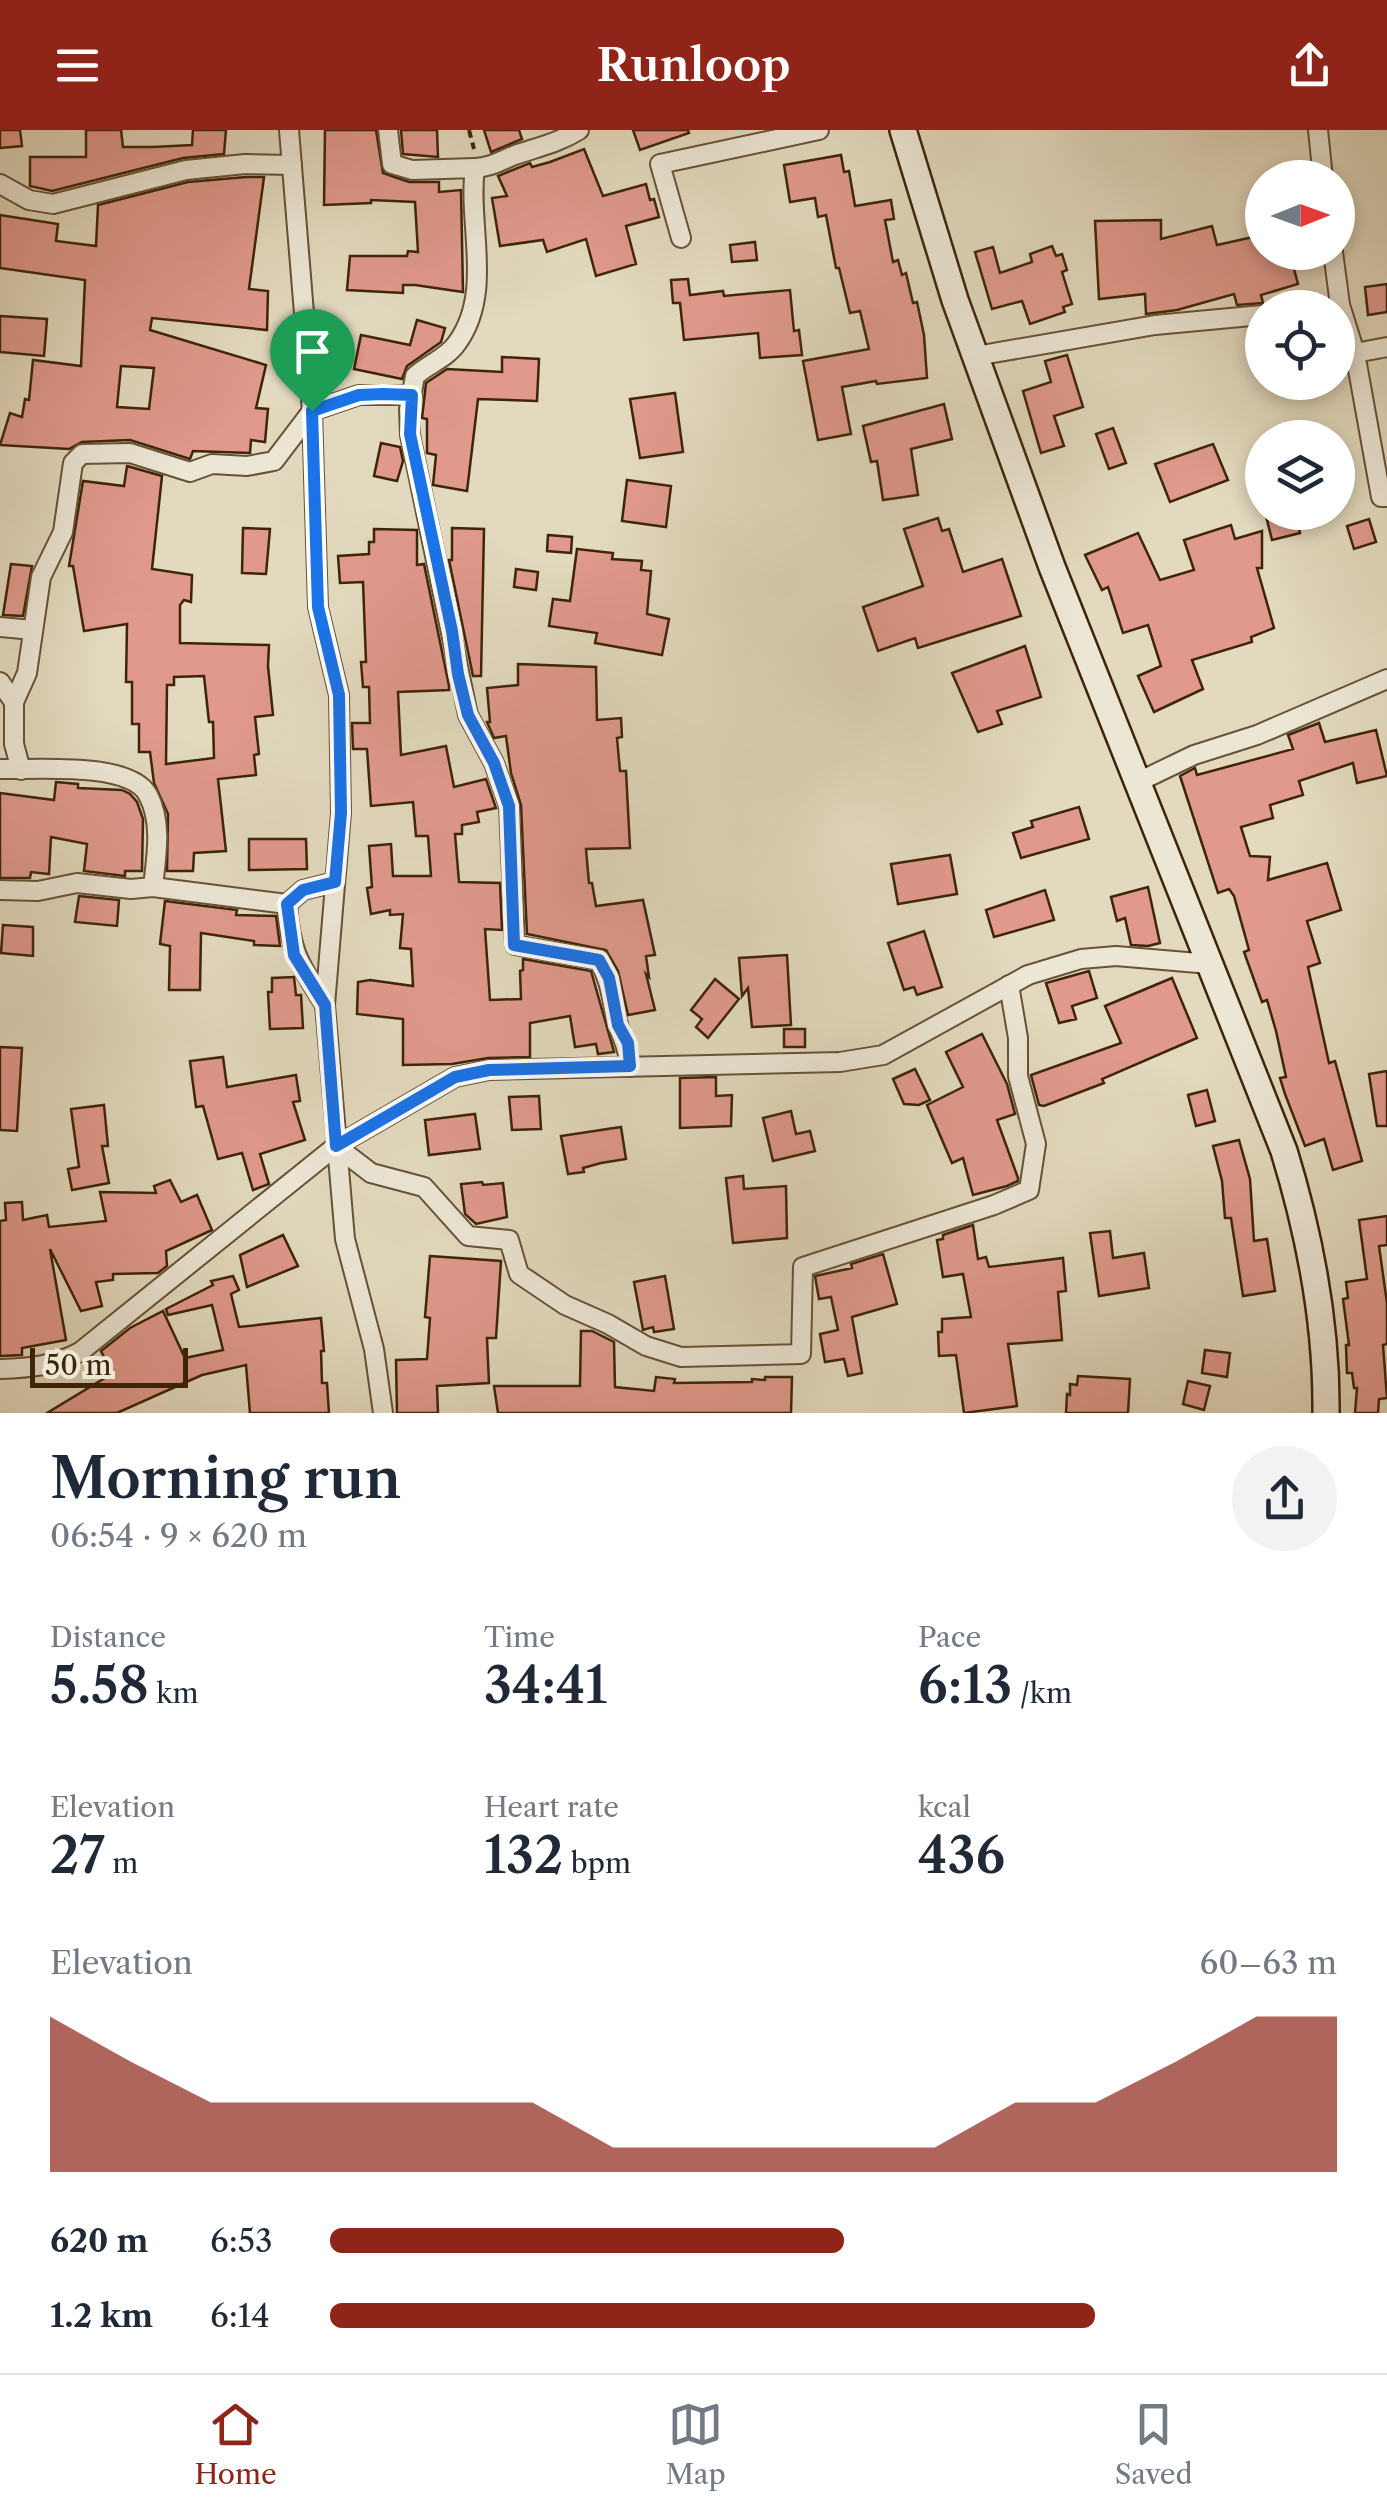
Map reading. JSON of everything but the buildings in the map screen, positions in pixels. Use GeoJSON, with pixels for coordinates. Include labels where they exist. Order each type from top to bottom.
{"type":"FeatureCollection","features":[{"type":"Feature","properties":{"kind":"main road"},"geometry":{"type":"LineString","coordinates":[[903,130],[955,300],[1052,567],[1284,1151],[1300,1203],[1318,1294],[1326,1413]]}},
{"type":"Feature","properties":{"kind":"street"},"geometry":{"type":"LineString","coordinates":[[289,130],[312,411],[318,607],[339,695],[341,813],[325,1005],[345,1240],[374,1350],[383,1413]]}},
{"type":"Feature","properties":{"kind":"street"},"geometry":{"type":"LineString","coordinates":[[388,130],[392,164],[412,170],[491,167],[579,130]]}},
{"type":"Feature","properties":{"kind":"street"},"geometry":{"type":"LineString","coordinates":[[681,238],[660,164],[819,130]]}},
{"type":"Feature","properties":{"kind":"street"},"geometry":{"type":"LineString","coordinates":[[1318,130],[1321,160]]}},
{"type":"Feature","properties":{"kind":"street"},"geometry":{"type":"LineString","coordinates":[[0,184],[30,200],[53,204],[186,170],[245,164],[292,165]]}},
{"type":"Feature","properties":{"kind":"street"},"geometry":{"type":"LineString","coordinates":[[475,168],[475,301],[457,344],[415,376],[410,434],[468,715],[494,763],[509,806],[514,945],[599,960],[609,978],[618,1025],[628,1043],[630,1066]]}},
{"type":"Feature","properties":{"kind":"street"},"geometry":{"type":"LineString","coordinates":[[976,356],[1155,325],[1245,317]]}},
{"type":"Feature","properties":{"kind":"street"},"geometry":{"type":"LineString","coordinates":[[1387,347],[1356,353],[1381,497],[1387,497]]}},
{"type":"Feature","properties":{"kind":"street"},"geometry":{"type":"LineString","coordinates":[[21,770],[14,744],[14,702],[27,673],[41,577],[63,532],[73,463],[82,454],[130,453],[190,472],[212,464],[247,466],[274,462],[312,411],[359,395],[412,395]]}},
{"type":"Feature","properties":{"kind":"street"},"geometry":{"type":"LineString","coordinates":[[0,628],[33,630]]}},
{"type":"Feature","properties":{"kind":"street"},"geometry":{"type":"LineString","coordinates":[[1138,782],[1194,755],[1256,735],[1387,679]]}},
{"type":"Feature","properties":{"kind":"street"},"geometry":{"type":"LineString","coordinates":[[0,682],[14,702]]}},
{"type":"Feature","properties":{"kind":"street"},"geometry":{"type":"LineString","coordinates":[[0,770],[94,771],[126,776],[148,794],[158,836],[153,888]]}},
{"type":"Feature","properties":{"kind":"street"},"geometry":{"type":"LineString","coordinates":[[0,890],[38,891],[77,884],[153,888],[287,904],[303,890],[335,882]]}},
{"type":"Feature","properties":{"kind":"street"},"geometry":{"type":"LineString","coordinates":[[287,904],[294,955],[325,1005]]}},
{"type":"Feature","properties":{"kind":"street"},"geometry":{"type":"LineString","coordinates":[[0,1369],[61,1362],[80,1352],[336,1146],[455,1077],[489,1070],[840,1062],[883,1056],[1028,975],[1081,959],[1116,956],[1210,964]]}},
{"type":"Feature","properties":{"kind":"street"},"geometry":{"type":"LineString","coordinates":[[336,1146],[371,1172],[424,1186],[468,1236],[508,1240],[519,1274],[565,1305],[646,1346],[681,1357],[800,1354],[802,1268],[1029,1190],[1036,1144],[1018,1076],[1018,1038],[1009,985]]}},
{"type":"Feature","properties":{"kind":"route"},"geometry":{"type":"LineString","coordinates":[[359,395],[412,395],[410,434],[458,674],[468,715],[494,763],[509,806],[514,945],[599,960],[609,978],[618,1025],[628,1043],[630,1066],[489,1070],[455,1077],[336,1146],[325,1005],[294,955],[287,904],[303,890],[335,882],[341,813],[339,695],[318,607],[312,411],[359,395]]}}]}
